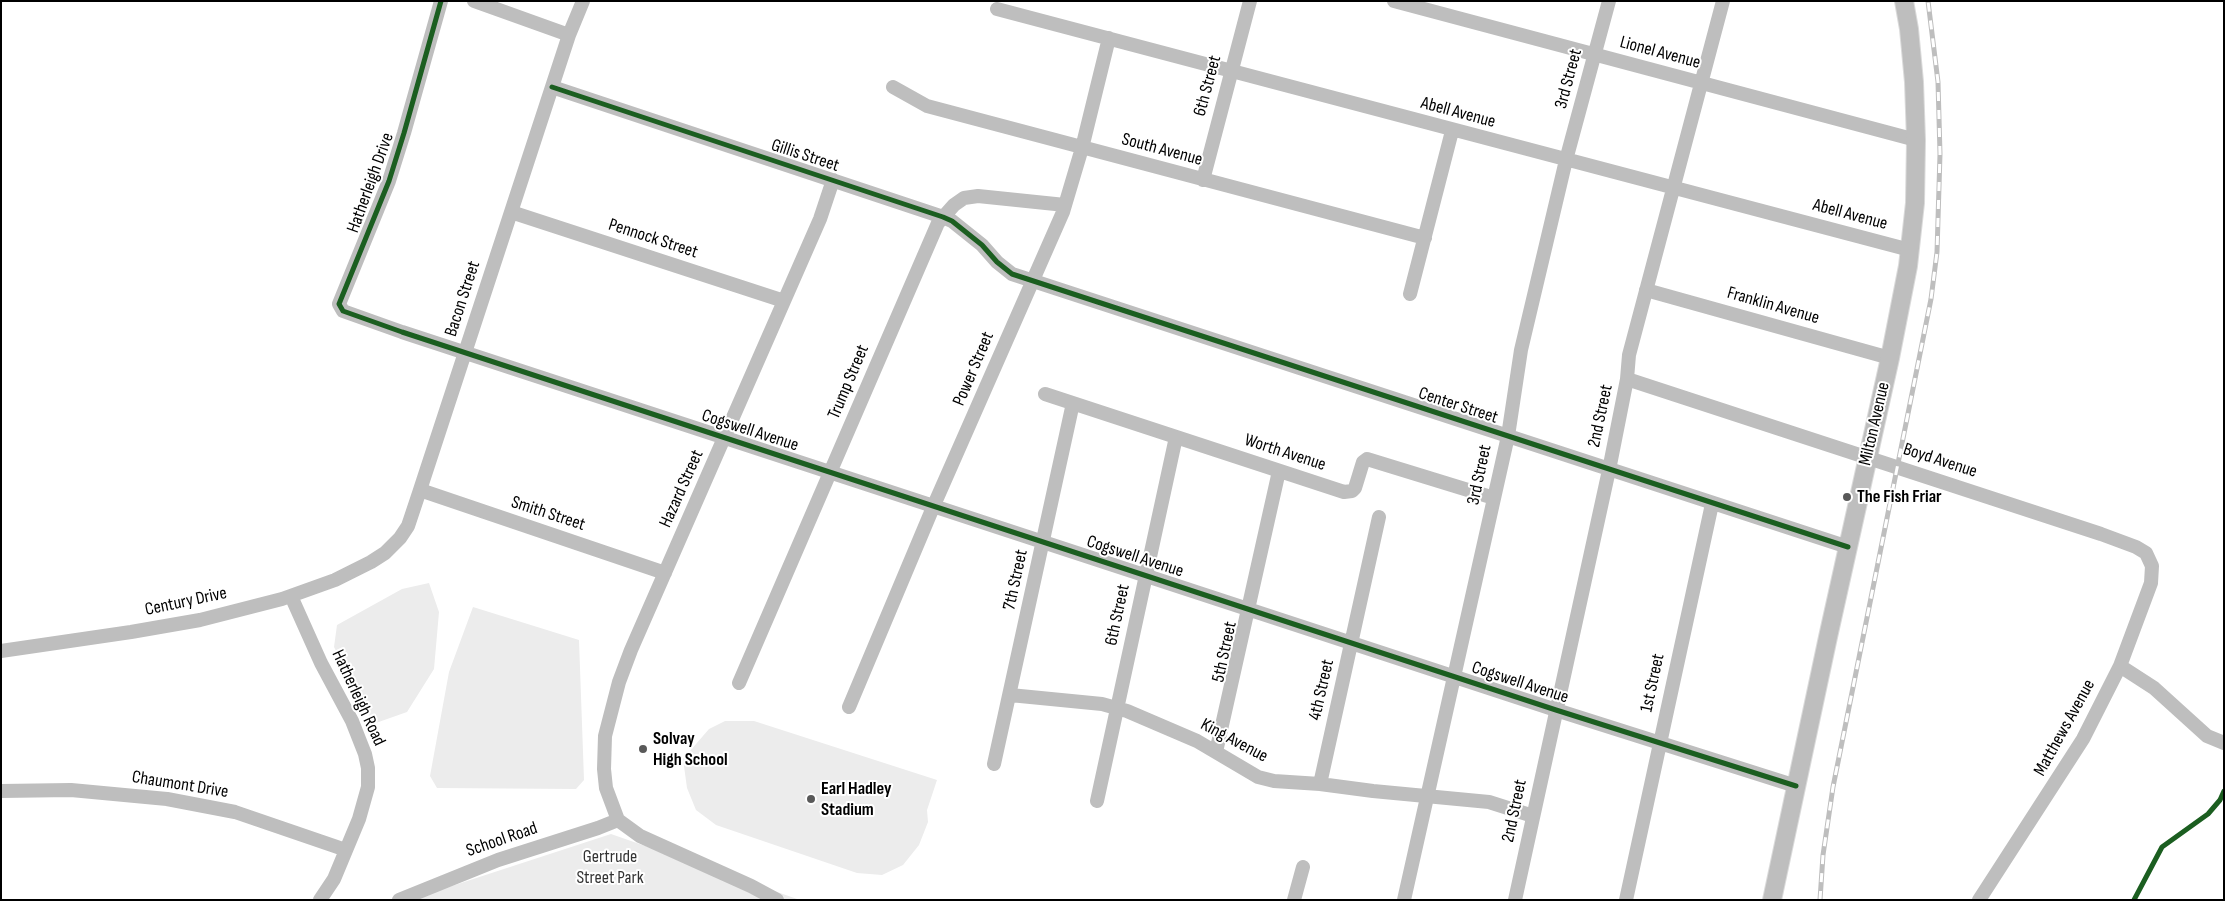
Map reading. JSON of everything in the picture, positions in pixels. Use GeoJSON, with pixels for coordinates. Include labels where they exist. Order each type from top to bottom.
{"type":"FeatureCollection","features":[{"type":"Feature","properties":{"kind":"main road","name":"Milton Avenue"},"geometry":{"type":"LineString","coordinates":[[1772,900],[1890,358],[1910,250],[1915,203],[1916,140],[1914,82],[1909,29],[1904,1]]}},
{"type":"Feature","properties":{"kind":"street","name":"Hatherleigh Drive"},"geometry":{"type":"LineString","coordinates":[[402,332],[343,311],[339,304],[388,181],[404,134],[441,1]]}},
{"type":"Feature","properties":{"kind":"street"},"geometry":{"type":"LineString","coordinates":[[474,1],[569,35]]}},
{"type":"Feature","properties":{"kind":"street","name":"Bacon Street"},"geometry":{"type":"LineString","coordinates":[[371,562],[385,553],[400,538],[408,526],[569,35],[583,1]]}},
{"type":"Feature","properties":{"kind":"street","name":"6th Street"},"geometry":{"type":"LineString","coordinates":[[1203,180],[1250,1]]}},
{"type":"Feature","properties":{"kind":"street","name":"Lionel Avenue"},"geometry":{"type":"LineString","coordinates":[[1394,1],[1916,140]]}},
{"type":"Feature","properties":{"kind":"street","name":"3rd Street"},"geometry":{"type":"LineString","coordinates":[[1404,900],[1508,436],[1521,350],[1566,160],[1609,1]]}},
{"type":"Feature","properties":{"kind":"street","name":"2nd Street"},"geometry":{"type":"LineString","coordinates":[[1515,900],[1609,470],[1627,379],[1629,355],[1723,1]]}},
{"type":"Feature","properties":{"kind":"street","name":"Abell Avenue"},"geometry":{"type":"LineString","coordinates":[[997,9],[1452,131],[1910,250]]}},
{"type":"Feature","properties":{"kind":"street","name":"Power Street"},"geometry":{"type":"LineString","coordinates":[[849,706],[934,505],[1065,205],[1082,148],[1110,38]]}},
{"type":"Feature","properties":{"kind":"street","name":"Gillis Street"},"geometry":{"type":"LineString","coordinates":[[552,87],[943,217],[952,221],[974,239],[996,262],[1012,274],[1032,280]]}},
{"type":"Feature","properties":{"kind":"street","name":"South Avenue"},"geometry":{"type":"LineString","coordinates":[[894,87],[927,106],[1425,238]]}},
{"type":"Feature","properties":{"kind":"street"},"geometry":{"type":"LineString","coordinates":[[1410,294],[1452,131]]}},
{"type":"Feature","properties":{"kind":"street","name":"Hazard Street"},"geometry":{"type":"LineString","coordinates":[[618,820],[606,788],[604,769],[605,736],[619,682],[820,219],[834,180]]}},
{"type":"Feature","properties":{"kind":"street","name":"Trump Street"},"geometry":{"type":"LineString","coordinates":[[739,682],[932,236],[943,217],[954,205],[964,198],[978,196],[1065,205]]}},
{"type":"Feature","properties":{"kind":"street","name":"Pennock Street"},"geometry":{"type":"LineString","coordinates":[[511,212],[784,301]]}},
{"type":"Feature","properties":{"kind":"street","name":"Center Street"},"geometry":{"type":"LineString","coordinates":[[1032,280],[1848,547]]}},
{"type":"Feature","properties":{"kind":"street","name":"Franklin Avenue"},"geometry":{"type":"LineString","coordinates":[[1646,290],[1890,358]]}},
{"type":"Feature","properties":{"kind":"street","name":"Cogswell Avenue"},"geometry":{"type":"LineString","coordinates":[[402,332],[1556,710],[1796,786]]}},
{"type":"Feature","properties":{"kind":"street","name":"Boyd Avenue"},"geometry":{"type":"LineString","coordinates":[[1627,379],[2101,534],[2136,547],[2151,560]]}},
{"type":"Feature","properties":{"kind":"street","name":"Worth Avenue"},"geometry":{"type":"LineString","coordinates":[[1045,394],[1344,492],[1352,491],[1363,462],[1367,459],[1494,498]]}},
{"type":"Feature","properties":{"kind":"street","name":"7th Street"},"geometry":{"type":"LineString","coordinates":[[994,764],[1073,403]]}},
{"type":"Feature","properties":{"kind":"street","name":"6th Street"},"geometry":{"type":"LineString","coordinates":[[1097,801],[1176,437]]}},
{"type":"Feature","properties":{"kind":"street","name":"5th Street"},"geometry":{"type":"LineString","coordinates":[[1216,752],[1278,471]]}},
{"type":"Feature","properties":{"kind":"street","name":"Smith Street"},"geometry":{"type":"LineString","coordinates":[[420,490],[666,573]]}},
{"type":"Feature","properties":{"kind":"street","name":"1st Street"},"geometry":{"type":"LineString","coordinates":[[1626,900],[1712,504]]}},
{"type":"Feature","properties":{"kind":"street","name":"4th Street"},"geometry":{"type":"LineString","coordinates":[[1320,784],[1379,517]]}},
{"type":"Feature","properties":{"kind":"street","name":"Matthews Avenue"},"geometry":{"type":"LineString","coordinates":[[1979,900],[2083,739],[2120,666],[2151,583],[2151,560]]}},
{"type":"Feature","properties":{"kind":"street","name":"Century Drive"},"geometry":{"type":"LineString","coordinates":[[1,651],[200,620],[291,596],[335,580],[371,562]]}},
{"type":"Feature","properties":{"kind":"street","name":"Hatherleigh Road"},"geometry":{"type":"LineString","coordinates":[[291,596],[321,663],[352,721],[365,754],[368,787],[358,819],[334,879],[320,900]]}},
{"type":"Feature","properties":{"kind":"street"},"geometry":{"type":"LineString","coordinates":[[2120,666],[2154,688],[2207,736],[2224,744]]}},
{"type":"Feature","properties":{"kind":"street","name":"King Avenue"},"geometry":{"type":"LineString","coordinates":[[1010,695],[1102,704],[1117,708],[1197,741],[1258,777],[1274,781],[1489,802],[1532,816]]}},
{"type":"Feature","properties":{"kind":"street","name":"Chaumont Drive"},"geometry":{"type":"LineString","coordinates":[[1,791],[71,790],[167,799],[234,812],[346,850]]}},
{"type":"Feature","properties":{"kind":"street"},"geometry":{"type":"LineString","coordinates":[[618,820],[640,836],[751,886],[777,900]]}},
{"type":"Feature","properties":{"kind":"street","name":"School Road"},"geometry":{"type":"LineString","coordinates":[[399,900],[498,860],[618,820]]}},
{"type":"Feature","properties":{"kind":"street"},"geometry":{"type":"LineString","coordinates":[[1294,900],[1303,867]]}},
{"type":"Feature","properties":{"kind":"green space"},"geometry":{"type":"Polygon","coordinates":[[[429,583],[439,612],[434,669],[407,712],[373,724],[334,647],[337,625],[402,589],[429,583]]]}},
{"type":"Feature","properties":{"kind":"green space"},"geometry":{"type":"Polygon","coordinates":[[[473,607],[579,640],[584,780],[576,789],[437,788],[430,776],[449,672],[473,607]]]}},
{"type":"Feature","properties":{"kind":"green space","name":"Earl Hadley Stadium"},"geometry":{"type":"Polygon","coordinates":[[[725,721],[754,721],[937,780],[927,810],[928,822],[919,845],[903,865],[882,875],[857,873],[716,825],[696,810],[687,788],[683,759],[709,729],[725,721]]]}},
{"type":"Feature","properties":{"kind":"green space","name":"Gertrude Street Park"},"geometry":{"type":"Polygon","coordinates":[[[611,834],[800,900],[409,900],[611,834]]]}},
{"type":"Feature","properties":{"kind":"railway"},"geometry":{"type":"LineString","coordinates":[[1820,900],[1823,855],[1833,787],[1931,299],[1937,252],[1940,154],[1938,82],[1928,1]]}},
{"type":"Feature","properties":{"kind":"cycle path"},"geometry":{"type":"LineString","coordinates":[[441,1],[389,181],[339,304],[343,311],[402,332],[1556,710],[1796,786]]}},
{"type":"Feature","properties":{"kind":"cycle path"},"geometry":{"type":"LineString","coordinates":[[552,87],[943,217],[952,221],[982,245],[997,262],[1012,274],[1848,547]]}},
{"type":"Feature","properties":{"kind":"cycle path"},"geometry":{"type":"LineString","coordinates":[[2134,900],[2162,847],[2208,814],[2220,800],[2224,791]]}},
{"type":"Feature","properties":{"kind":"place","name":"The Fish Friar"},"geometry":{"type":"Point","coordinates":[1847,497]}},
{"type":"Feature","properties":{"kind":"place","name":"Solvay High School"},"geometry":{"type":"Point","coordinates":[643,749]}},
{"type":"Feature","properties":{"kind":"place","name":"Earl Hadley Stadium"},"geometry":{"type":"Point","coordinates":[811,799]}}]}
